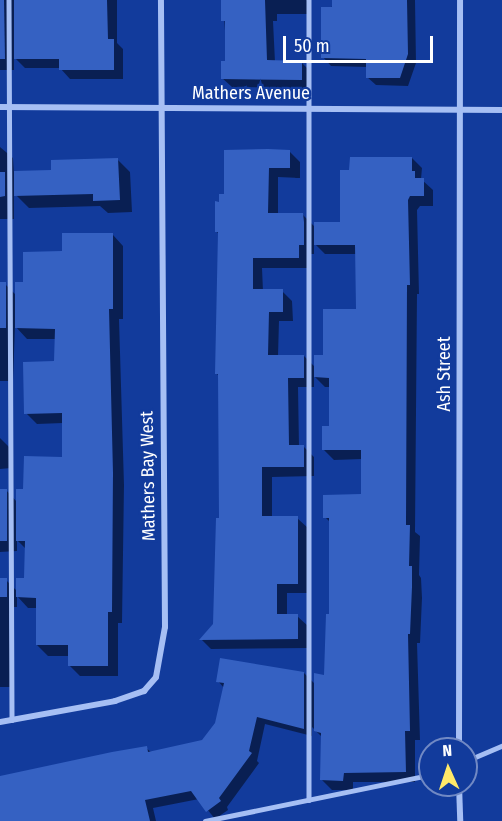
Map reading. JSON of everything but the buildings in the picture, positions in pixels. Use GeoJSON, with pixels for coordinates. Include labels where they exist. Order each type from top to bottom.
{"type":"FeatureCollection","features":[{"type":"Feature","properties":{"kind":"street","name":"Mathers Bay West"},"geometry":{"type":"LineString","coordinates":[[0,722],[115,701],[144,691],[156,677],[165,627],[160,0]]}},
{"type":"Feature","properties":{"kind":"street","name":"Ash Street"},"geometry":{"type":"LineString","coordinates":[[459,0],[459,737]]}},
{"type":"Feature","properties":{"kind":"street","name":"Mathers Avenue"},"geometry":{"type":"LineString","coordinates":[[0,107],[502,110]]}},
{"type":"Feature","properties":{"kind":"street"},"geometry":{"type":"LineString","coordinates":[[459,797],[460,821]]}},
{"type":"Feature","properties":{"kind":"lane"},"geometry":{"type":"LineString","coordinates":[[9,0],[12,720]]}},
{"type":"Feature","properties":{"kind":"lane"},"geometry":{"type":"LineString","coordinates":[[309,0],[309,800]]}},
{"type":"Feature","properties":{"kind":"lane"},"geometry":{"type":"LineString","coordinates":[[478,756],[502,746]]}},
{"type":"Feature","properties":{"kind":"lane"},"geometry":{"type":"LineString","coordinates":[[205,821],[418,777]]}}]}
